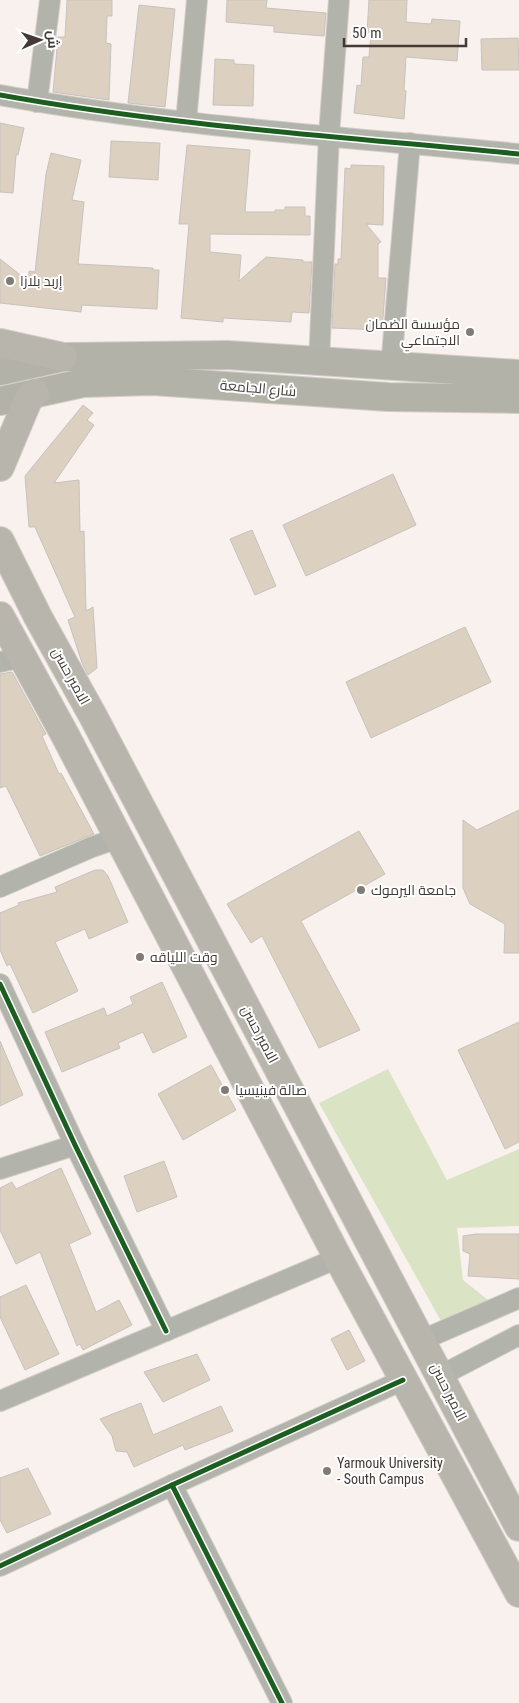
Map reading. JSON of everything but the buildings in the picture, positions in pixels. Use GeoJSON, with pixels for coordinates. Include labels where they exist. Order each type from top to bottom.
{"type":"FeatureCollection","features":[{"type":"Feature","properties":{"kind":"main road"},"geometry":{"type":"LineString","coordinates":[[0,343],[63,357]]}},
{"type":"Feature","properties":{"kind":"main road"},"geometry":{"type":"LineString","coordinates":[[0,371],[63,357],[227,355],[519,374]]}},
{"type":"Feature","properties":{"kind":"main road","name":"شارع الجامعة"},"geometry":{"type":"LineString","coordinates":[[0,401],[83,382],[153,381],[379,397],[519,399]]}},
{"type":"Feature","properties":{"kind":"main road"},"geometry":{"type":"LineString","coordinates":[[0,466],[28,400],[34,393]]}},
{"type":"Feature","properties":{"kind":"main road","name":"الامير حسن"},"geometry":{"type":"LineString","coordinates":[[0,542],[519,1527]]}},
{"type":"Feature","properties":{"kind":"main road"},"geometry":{"type":"LineString","coordinates":[[0,616],[11,660],[118,838],[338,1258],[519,1593]]}},
{"type":"Feature","properties":{"kind":"street"},"geometry":{"type":"LineString","coordinates":[[36,102],[50,0]]}},
{"type":"Feature","properties":{"kind":"street"},"geometry":{"type":"LineString","coordinates":[[186,122],[197,0]]}},
{"type":"Feature","properties":{"kind":"street"},"geometry":{"type":"LineString","coordinates":[[319,362],[338,0]]}},
{"type":"Feature","properties":{"kind":"street"},"geometry":{"type":"LineString","coordinates":[[0,95],[36,102],[186,122],[519,154]]}},
{"type":"Feature","properties":{"kind":"street"},"geometry":{"type":"LineString","coordinates":[[391,367],[410,143]]}},
{"type":"Feature","properties":{"kind":"street"},"geometry":{"type":"LineString","coordinates":[[0,887],[92,847],[118,838]]}},
{"type":"Feature","properties":{"kind":"street"},"geometry":{"type":"LineString","coordinates":[[0,984],[74,1145],[166,1330]]}},
{"type":"Feature","properties":{"kind":"street"},"geometry":{"type":"LineString","coordinates":[[0,1169],[74,1145]]}},
{"type":"Feature","properties":{"kind":"street"},"geometry":{"type":"LineString","coordinates":[[0,1401],[338,1258]]}},
{"type":"Feature","properties":{"kind":"street"},"geometry":{"type":"LineString","coordinates":[[422,1340],[519,1298]]}},
{"type":"Feature","properties":{"kind":"street"},"geometry":{"type":"LineString","coordinates":[[440,1376],[519,1335]]}},
{"type":"Feature","properties":{"kind":"street"},"geometry":{"type":"LineString","coordinates":[[0,1566],[403,1380]]}},
{"type":"Feature","properties":{"kind":"street"},"geometry":{"type":"LineString","coordinates":[[172,1485],[282,1703]]}},
{"type":"Feature","properties":{"kind":"green space"},"geometry":{"type":"Polygon","coordinates":[[[388,1069],[447,1180],[519,1149],[519,1226],[457,1228],[463,1280],[488,1300],[446,1330],[319,1103],[388,1069]]]}},
{"type":"Feature","properties":{"kind":"cycle path"},"geometry":{"type":"LineString","coordinates":[[0,95],[64,106],[194,123],[519,154]]}},
{"type":"Feature","properties":{"kind":"cycle path"},"geometry":{"type":"LineString","coordinates":[[0,984],[75,1145],[166,1331]]}},
{"type":"Feature","properties":{"kind":"cycle path"},"geometry":{"type":"LineString","coordinates":[[0,1566],[403,1380]]}},
{"type":"Feature","properties":{"kind":"cycle path"},"geometry":{"type":"LineString","coordinates":[[172,1485],[282,1703]]}},
{"type":"Feature","properties":{"kind":"place","name":"إربد بلازا"},"geometry":{"type":"Point","coordinates":[10,281]}},
{"type":"Feature","properties":{"kind":"place","name":"مؤسسة الضمان الاجتماعي"},"geometry":{"type":"Point","coordinates":[470,332]}},
{"type":"Feature","properties":{"kind":"place","name":"جامعة اليرموك"},"geometry":{"type":"Point","coordinates":[361,890]}},
{"type":"Feature","properties":{"kind":"place","name":"وقت اللياقه"},"geometry":{"type":"Point","coordinates":[140,957]}},
{"type":"Feature","properties":{"kind":"place","name":"صالة فينيسيا"},"geometry":{"type":"Point","coordinates":[225,1090]}},
{"type":"Feature","properties":{"kind":"place","name":"Yarmouk University - South Campus"},"geometry":{"type":"Point","coordinates":[327,1471]}}]}
